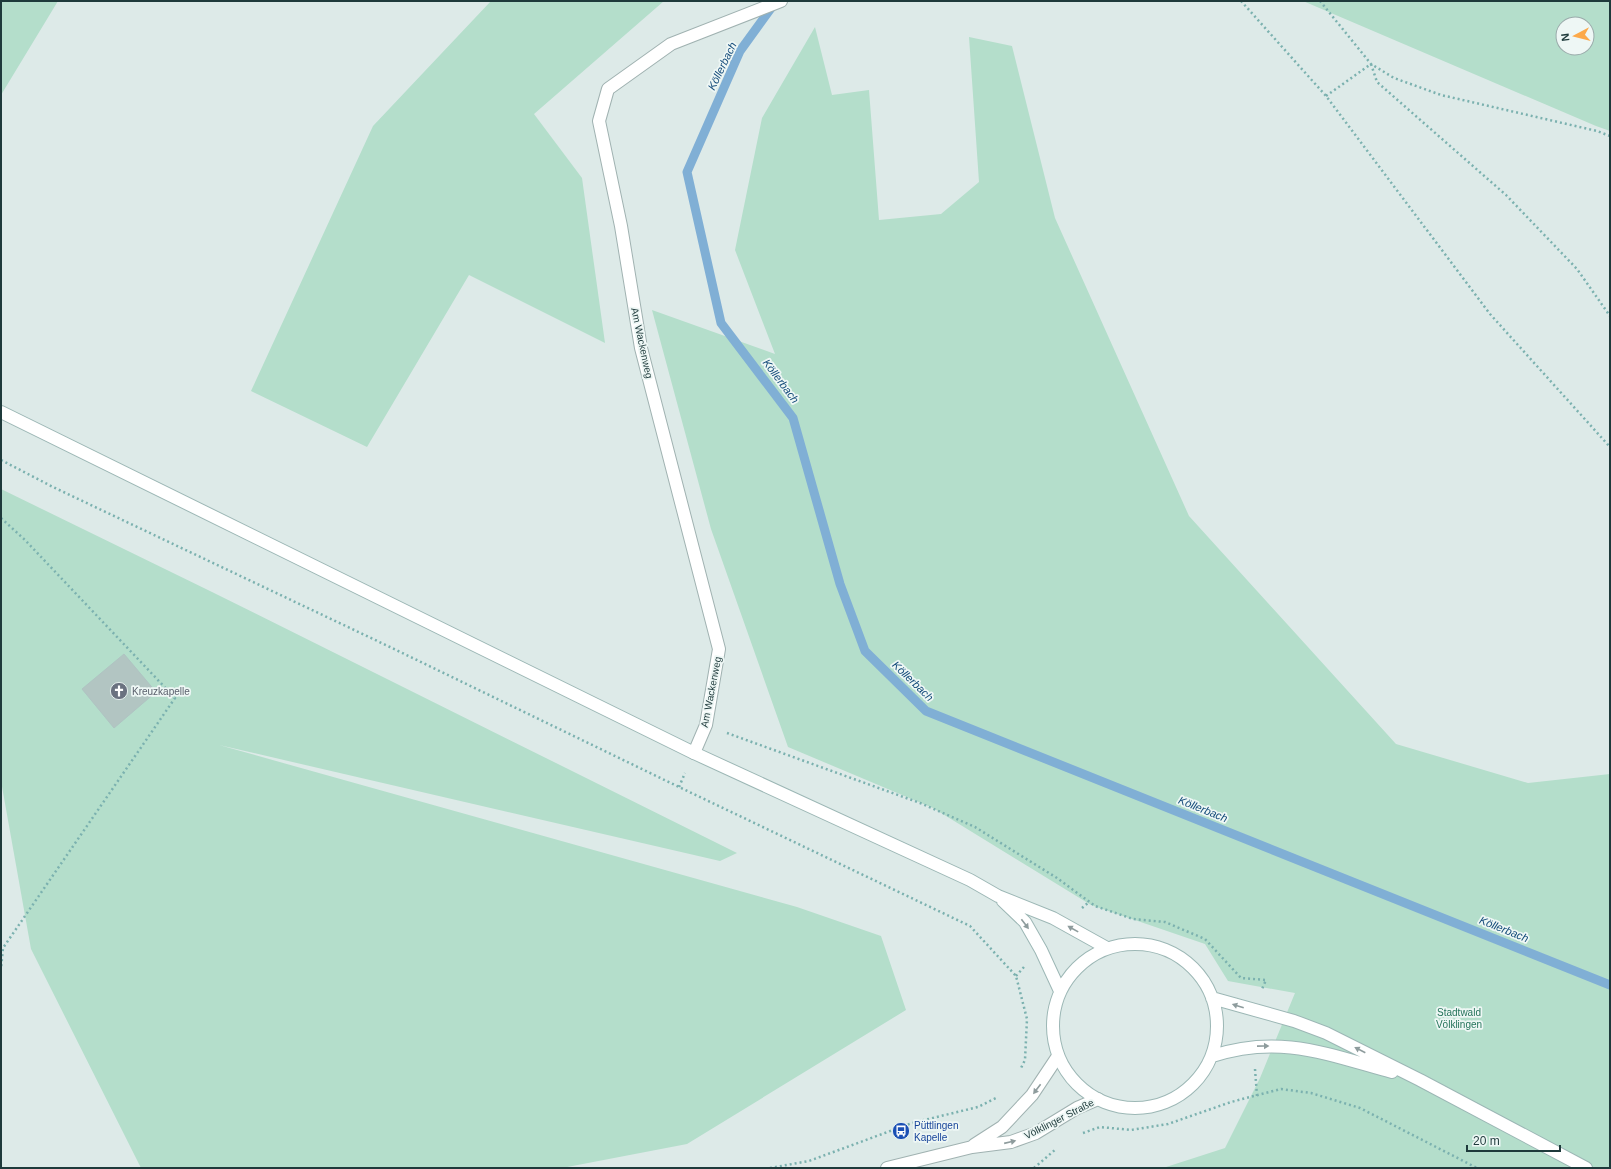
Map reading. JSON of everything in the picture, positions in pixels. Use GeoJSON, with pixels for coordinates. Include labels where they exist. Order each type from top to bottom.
{"type":"FeatureCollection","features":[{"type":"Feature","properties":{"kind":"main road","name":"Am Wackenweg"},"geometry":{"type":"LineString","coordinates":[[694,753],[706,725],[719,649],[641,348],[621,226],[599,121],[608,89],[670,44],[781,1]]}},
{"type":"Feature","properties":{"kind":"main road"},"geometry":{"type":"LineString","coordinates":[[1,412],[694,753],[970,880],[998,896],[1054,918],[1107,948]]}},
{"type":"Feature","properties":{"kind":"main road"},"geometry":{"type":"LineString","coordinates":[[998,896],[1025,922],[1041,950],[1060,991]]}},
{"type":"Feature","properties":{"kind":"main road"},"geometry":{"type":"LineString","coordinates":[[1130,943],[1156,946],[1170,951],[1183,958],[1200,974],[1212,998],[1217,1019],[1217,1038],[1212,1056],[1199,1077],[1188,1089],[1174,1098],[1156,1105],[1138,1108],[1116,1106],[1098,1099],[1085,1091],[1073,1080],[1058,1056],[1053,1035],[1053,1022],[1055,1006],[1060,991],[1072,972],[1088,958],[1107,948],[1130,943]]}},
{"type":"Feature","properties":{"kind":"main road"},"geometry":{"type":"LineString","coordinates":[[1212,998],[1294,1021],[1326,1033],[1420,1080],[1586,1168]]}},
{"type":"Feature","properties":{"kind":"main road"},"geometry":{"type":"LineString","coordinates":[[1212,1056],[1251,1046],[1289,1046],[1311,1049],[1420,1080]]}},
{"type":"Feature","properties":{"kind":"main road","name":"Völklinger Straße"},"geometry":{"type":"LineString","coordinates":[[972,1147],[1002,1127],[1032,1095],[1058,1056]]}},
{"type":"Feature","properties":{"kind":"main road","name":"Völklinger Straße"},"geometry":{"type":"LineString","coordinates":[[887,1168],[972,1147],[1011,1142],[1036,1133],[1077,1108],[1098,1099]]}},
{"type":"Feature","properties":{"kind":"path"},"geometry":{"type":"LineString","coordinates":[[1241,1],[1326,96],[1490,314],[1610,447]]}},
{"type":"Feature","properties":{"kind":"path"},"geometry":{"type":"LineString","coordinates":[[1320,1],[1371,64],[1394,78],[1441,95],[1597,131],[1610,136]]}},
{"type":"Feature","properties":{"kind":"path"},"geometry":{"type":"LineString","coordinates":[[1326,96],[1371,64]]}},
{"type":"Feature","properties":{"kind":"path"},"geometry":{"type":"LineString","coordinates":[[1371,64],[1377,82],[1506,195],[1577,269],[1610,316]]}},
{"type":"Feature","properties":{"kind":"path"},"geometry":{"type":"LineString","coordinates":[[1,460],[53,487],[376,640],[970,926],[1016,976]]}},
{"type":"Feature","properties":{"kind":"path"},"geometry":{"type":"LineString","coordinates":[[1,518],[25,540],[176,698],[3,948],[1,969]]}},
{"type":"Feature","properties":{"kind":"path"},"geometry":{"type":"LineString","coordinates":[[706,725],[920,803],[975,826],[1057,878],[1089,902]]}},
{"type":"Feature","properties":{"kind":"path"},"geometry":{"type":"LineString","coordinates":[[1078,1135],[1100,1127],[1131,1130],[1168,1124],[1231,1102],[1281,1089],[1311,1093],[1360,1108],[1477,1168]]}},
{"type":"Feature","properties":{"kind":"path"},"geometry":{"type":"LineString","coordinates":[[770,1168],[809,1161],[912,1123],[978,1107],[997,1098]]}},
{"type":"Feature","properties":{"kind":"path"},"geometry":{"type":"LineString","coordinates":[[1034,1168],[1061,1144]]}},
{"type":"Feature","properties":{"kind":"green space"},"geometry":{"type":"Polygon","coordinates":[[[1,1],[58,1],[1,95],[1,1]]]}},
{"type":"Feature","properties":{"kind":"green space"},"geometry":{"type":"Polygon","coordinates":[[[491,1],[664,1],[534,114],[582,178],[605,343],[469,275],[367,447],[251,391],[373,126],[491,1]]]}},
{"type":"Feature","properties":{"kind":"green space"},"geometry":{"type":"Polygon","coordinates":[[[1303,1],[1610,1],[1610,131],[1596,126],[1303,1]]]}},
{"type":"Feature","properties":{"kind":"green space","name":"Stadtwald Völklingen"},"geometry":{"type":"Polygon","coordinates":[[[815,27],[832,95],[869,90],[879,220],[941,214],[979,182],[969,37],[1012,46],[1055,218],[1189,516],[1396,744],[1528,783],[1610,774],[1610,1168],[1163,1168],[1225,1148],[1260,1078],[1295,993],[1228,981],[1205,944],[1091,905],[933,808],[788,747],[711,529],[652,310],[775,354],[735,250],[762,118],[815,27]]]}},
{"type":"Feature","properties":{"kind":"green space"},"geometry":{"type":"Polygon","coordinates":[[[1,489],[210,591],[737,853],[720,861],[219,745],[797,907],[881,936],[906,1010],[687,1144],[562,1168],[141,1168],[31,949],[1,781],[1,489]]]}},
{"type":"Feature","properties":{"kind":"building","name":"Kreuzkapelle"},"geometry":{"type":"Polygon","coordinates":[[[124,654],[156,692],[114,728],[82,689],[124,654]]]}},
{"type":"Feature","properties":{"kind":"waterway","name":"Köllerbach"},"geometry":{"type":"LineString","coordinates":[[774,4],[740,51],[687,172],[721,323],[793,418],[840,584],[865,651],[926,711],[1610,985]]}},
{"type":"Feature","properties":{"kind":"place","name":"Kreuzkapelle"},"geometry":{"type":"Point","coordinates":[119,691]}},
{"type":"Feature","properties":{"kind":"place","name":"Püttlingen Kapelle"},"geometry":{"type":"Point","coordinates":[901,1131]}}]}
